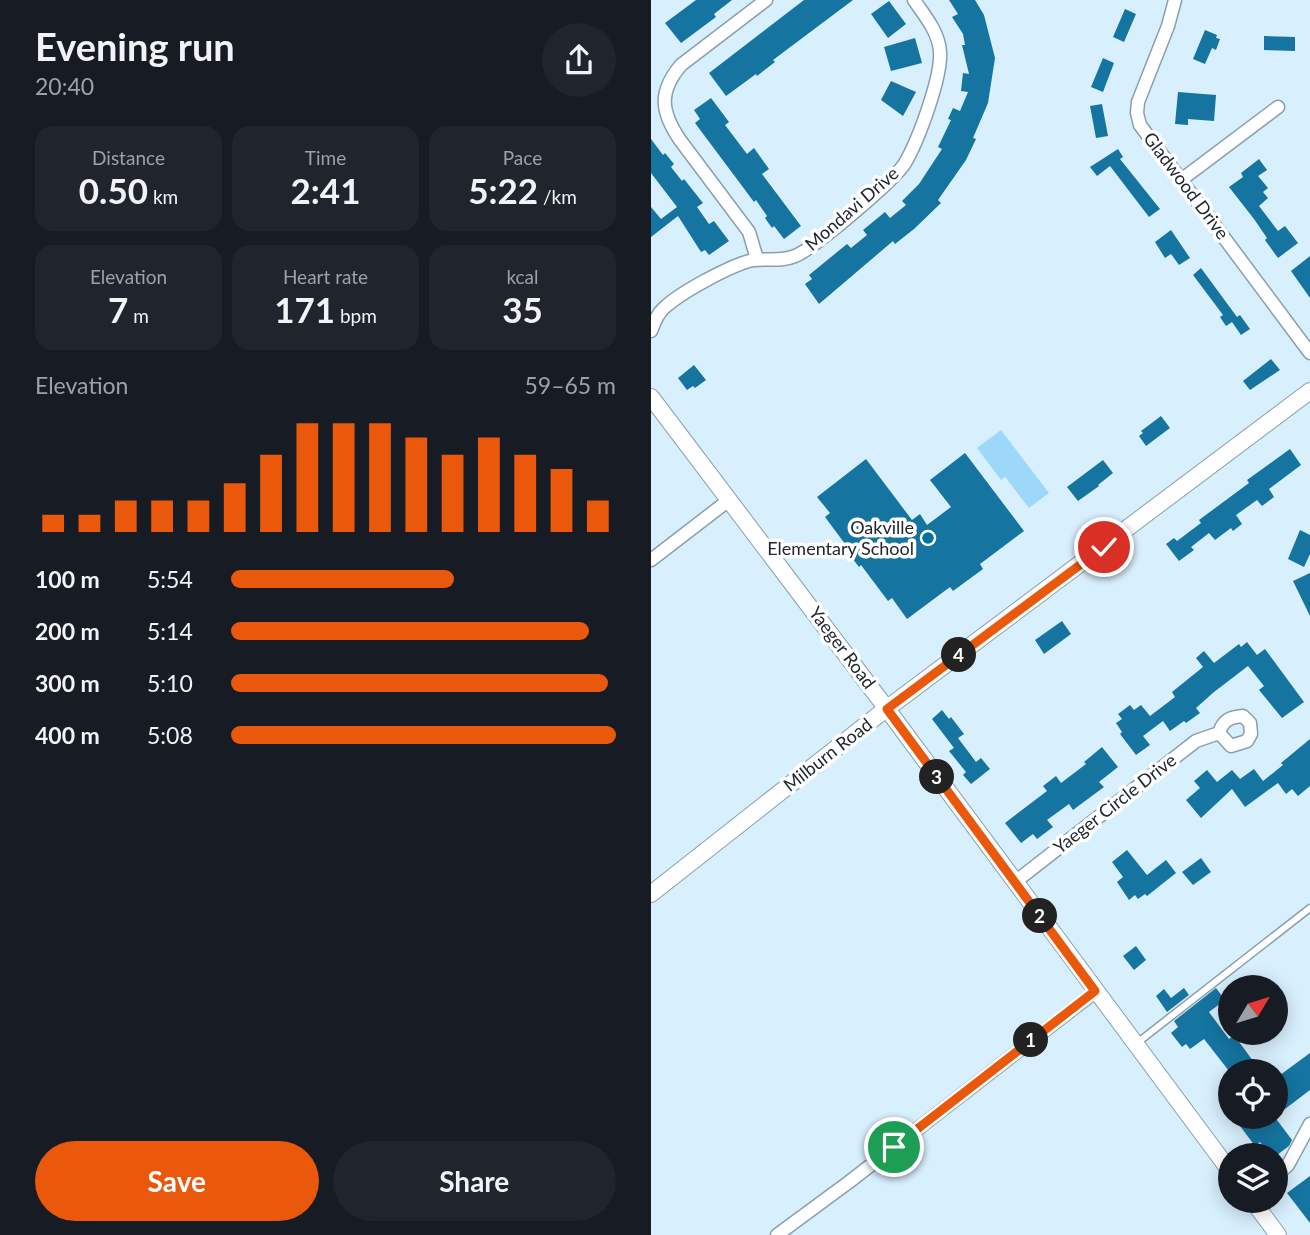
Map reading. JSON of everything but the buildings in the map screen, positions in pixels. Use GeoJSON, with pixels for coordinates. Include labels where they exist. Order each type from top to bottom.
{"type":"FeatureCollection","features":[{"type":"Feature","properties":{"kind":"street"},"geometry":{"type":"LineString","coordinates":[[757,259],[749,232],[670,126],[665,110],[670,78],[681,65],[766,0]]}},
{"type":"Feature","properties":{"kind":"street","name":"Mondavi Drive"},"geometry":{"type":"LineString","coordinates":[[651,331],[662,309],[727,268],[757,259],[774,261],[795,257],[891,180],[905,163],[939,70],[940,50],[932,25],[914,0]]}},
{"type":"Feature","properties":{"kind":"street","name":"Gladwood Drive"},"geometry":{"type":"LineString","coordinates":[[1175,0],[1168,26],[1138,102],[1137,113],[1144,133],[1310,353]]}},
{"type":"Feature","properties":{"kind":"street"},"geometry":{"type":"LineString","coordinates":[[1181,180],[1278,107]]}},
{"type":"Feature","properties":{"kind":"street","name":"Milburn Road"},"geometry":{"type":"LineString","coordinates":[[651,894],[887,709],[1310,391]]}},
{"type":"Feature","properties":{"kind":"street","name":"Yaeger Road"},"geometry":{"type":"LineString","coordinates":[[651,397],[1218,1155]]}},
{"type":"Feature","properties":{"kind":"street"},"geometry":{"type":"LineString","coordinates":[[651,561],[729,500]]}},
{"type":"Feature","properties":{"kind":"street","name":"Yaeger Circle Drive"},"geometry":{"type":"LineString","coordinates":[[1015,882],[1196,741],[1219,733]]}},
{"type":"Feature","properties":{"kind":"street"},"geometry":{"type":"LineString","coordinates":[[777,1235],[1095,991]]}},
{"type":"Feature","properties":{"kind":"street"},"geometry":{"type":"LineString","coordinates":[[1288,1165],[1310,1125]]}},
{"type":"Feature","properties":{"kind":"street"},"geometry":{"type":"LineString","coordinates":[[1262,1213],[1278,1235]]}},
{"type":"Feature","properties":{"kind":"lane"},"geometry":{"type":"LineString","coordinates":[[1135,1044],[1310,908]]}},
{"type":"Feature","properties":{"kind":"shaded area"},"geometry":{"type":"Polygon","coordinates":[[[1001,430],[1049,493],[1029,508],[1005,477],[1001,480],[977,448],[1001,430]]]}},
{"type":"Feature","properties":{"kind":"place","name":"Oakville Elementary School"},"geometry":{"type":"Point","coordinates":[928,538]}},
{"type":"Feature","properties":{"kind":"route"},"geometry":{"type":"LineString","coordinates":[[894,1147],[1095,991],[887,709],[1104,547]]}}]}
